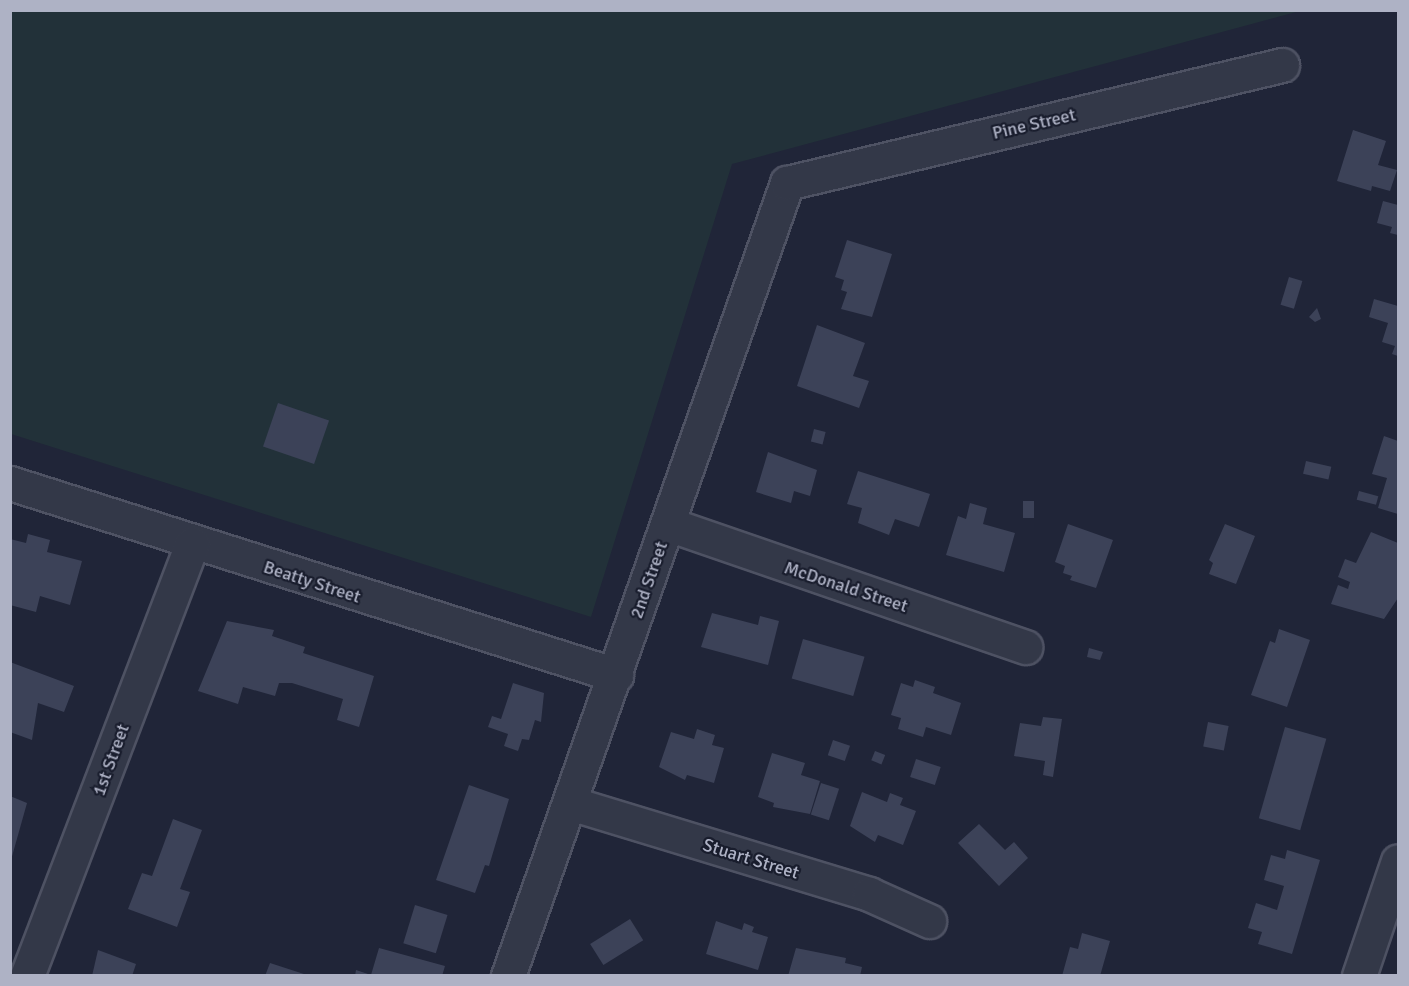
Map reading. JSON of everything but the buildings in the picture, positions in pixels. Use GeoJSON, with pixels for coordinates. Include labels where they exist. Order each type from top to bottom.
{"type":"FeatureCollection","features":[{"type":"Feature","properties":{"kind":"street","name":"Pine Street"},"geometry":{"type":"LineString","coordinates":[[787,183],[1282,65]]}},
{"type":"Feature","properties":{"kind":"street","name":"2nd Street"},"geometry":{"type":"LineString","coordinates":[[508,975],[616,675],[787,183]]}},
{"type":"Feature","properties":{"kind":"street","name":"Beatty Street"},"geometry":{"type":"LineString","coordinates":[[10,483],[192,543],[616,675]]}},
{"type":"Feature","properties":{"kind":"street","name":"McDonald Street"},"geometry":{"type":"LineString","coordinates":[[668,524],[1025,647]]}},
{"type":"Feature","properties":{"kind":"street","name":"1st Street"},"geometry":{"type":"LineString","coordinates":[[27,975],[192,543]]}},
{"type":"Feature","properties":{"kind":"street","name":"Stuart Street"},"geometry":{"type":"LineString","coordinates":[[570,803],[868,894],[929,921]]}},
{"type":"Feature","properties":{"kind":"street"},"geometry":{"type":"LineString","coordinates":[[1359,975],[1398,861]]}},
{"type":"Feature","properties":{"kind":"shaded area"},"geometry":{"type":"Polygon","coordinates":[[[11,11],[1300,11],[732,164],[591,617],[11,434],[11,11]]]}}]}
